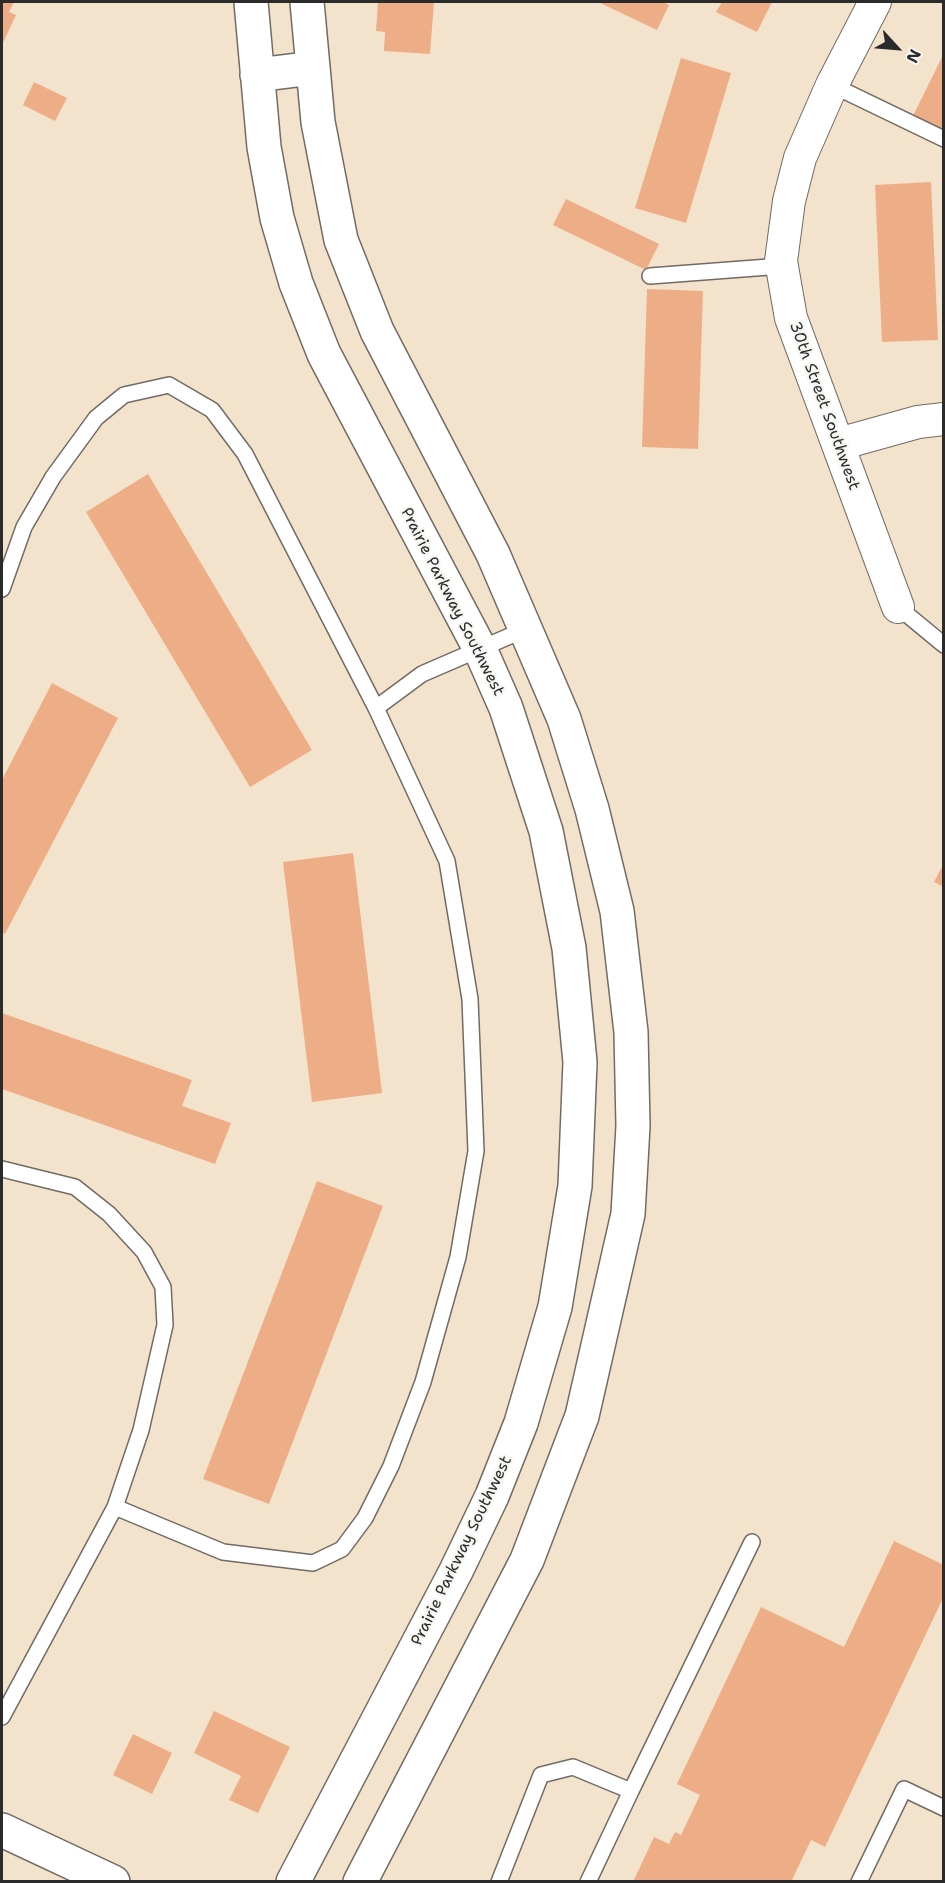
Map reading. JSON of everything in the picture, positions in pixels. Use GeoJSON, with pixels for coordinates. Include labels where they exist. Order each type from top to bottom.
{"type":"FeatureCollection","features":[{"type":"Feature","properties":{"kind":"street","name":"Prairie Parkway Southwest"},"geometry":{"type":"LineString","coordinates":[[251,2],[264,147],[277,218],[300,293],[324,354],[480,649],[506,708],[546,831],[569,948],[580,1062],[575,1186],[555,1307],[521,1423],[492,1496],[456,1571],[293,1881]]}},
{"type":"Feature","properties":{"kind":"street"},"geometry":{"type":"LineString","coordinates":[[307,2],[318,122],[341,240],[377,330],[493,554],[564,719],[592,809],[617,911],[631,1032],[633,1126],[628,1214],[582,1416],[527,1560],[360,1881]]}},
{"type":"Feature","properties":{"kind":"street","name":"30th Street Southwest"},"geometry":{"type":"LineString","coordinates":[[875,2],[832,85],[800,158],[789,201],[782,267],[791,318],[898,607]]}},
{"type":"Feature","properties":{"kind":"street"},"geometry":{"type":"LineString","coordinates":[[257,75],[313,68]]}},
{"type":"Feature","properties":{"kind":"street"},"geometry":{"type":"LineString","coordinates":[[838,444],[918,422],[944,419]]}},
{"type":"Feature","properties":{"kind":"street"},"geometry":{"type":"LineString","coordinates":[[2,1830],[113,1881]]}},
{"type":"Feature","properties":{"kind":"lane"},"geometry":{"type":"LineString","coordinates":[[832,85],[944,138]]}},
{"type":"Feature","properties":{"kind":"lane"},"geometry":{"type":"LineString","coordinates":[[650,276],[782,267]]}},
{"type":"Feature","properties":{"kind":"lane"},"geometry":{"type":"LineString","coordinates":[[2,589],[24,527],[53,477],[96,418],[124,395],[169,385],[212,410],[245,454],[376,708],[447,861],[470,999],[476,1151],[458,1257],[423,1382],[391,1466],[365,1518],[342,1549],[313,1563],[223,1552],[115,1507]]}},
{"type":"Feature","properties":{"kind":"lane"},"geometry":{"type":"LineString","coordinates":[[898,607],[944,645]]}},
{"type":"Feature","properties":{"kind":"lane"},"geometry":{"type":"LineString","coordinates":[[376,708],[422,674],[526,629]]}},
{"type":"Feature","properties":{"kind":"lane"},"geometry":{"type":"LineString","coordinates":[[2,1169],[75,1187],[110,1214],[144,1252],[164,1287],[165,1325],[141,1430],[115,1507],[2,1717]]}},
{"type":"Feature","properties":{"kind":"lane"},"geometry":{"type":"LineString","coordinates":[[588,1881],[752,1542]]}},
{"type":"Feature","properties":{"kind":"lane"},"geometry":{"type":"LineString","coordinates":[[499,1881],[541,1775],[573,1767],[631,1791]]}},
{"type":"Feature","properties":{"kind":"lane"},"geometry":{"type":"LineString","coordinates":[[859,1881],[904,1789],[944,1808]]}},
{"type":"Feature","properties":{"kind":"building"},"geometry":{"type":"Polygon","coordinates":[[[2,2],[14,2],[9,12],[16,15],[2,45],[2,2]]]}},
{"type":"Feature","properties":{"kind":"building"},"geometry":{"type":"Polygon","coordinates":[[[378,2],[434,2],[430,54],[384,51],[385,32],[376,31],[378,2]]]}},
{"type":"Feature","properties":{"kind":"building"},"geometry":{"type":"Polygon","coordinates":[[[598,2],[662,2],[669,5],[657,30],[598,2]]]}},
{"type":"Feature","properties":{"kind":"building"},"geometry":{"type":"Polygon","coordinates":[[[722,2],[772,2],[757,32],[716,12],[722,2]]]}},
{"type":"Feature","properties":{"kind":"building"},"geometry":{"type":"Polygon","coordinates":[[[944,53],[944,133],[912,118],[944,53]]]}},
{"type":"Feature","properties":{"kind":"building"},"geometry":{"type":"Polygon","coordinates":[[[681,58],[731,73],[686,223],[635,208],[681,58]]]}},
{"type":"Feature","properties":{"kind":"building"},"geometry":{"type":"Polygon","coordinates":[[[34,82],[67,98],[55,121],[23,105],[34,82]]]}},
{"type":"Feature","properties":{"kind":"building"},"geometry":{"type":"Polygon","coordinates":[[[931,182],[938,340],[882,342],[875,185],[931,182]]]}},
{"type":"Feature","properties":{"kind":"building"},"geometry":{"type":"Polygon","coordinates":[[[566,199],[659,244],[646,270],[553,225],[566,199]]]}},
{"type":"Feature","properties":{"kind":"building"},"geometry":{"type":"Polygon","coordinates":[[[647,289],[703,291],[698,449],[642,447],[647,289]]]}},
{"type":"Feature","properties":{"kind":"building"},"geometry":{"type":"Polygon","coordinates":[[[148,474],[312,750],[250,787],[86,512],[148,474]]]}},
{"type":"Feature","properties":{"kind":"building"},"geometry":{"type":"Polygon","coordinates":[[[52,683],[118,718],[5,934],[2,932],[2,780],[52,683]]]}},
{"type":"Feature","properties":{"kind":"building"},"geometry":{"type":"Polygon","coordinates":[[[353,853],[382,1093],[312,1102],[283,862],[353,853]]]}},
{"type":"Feature","properties":{"kind":"building"},"geometry":{"type":"Polygon","coordinates":[[[944,863],[944,887],[934,882],[944,863]]]}},
{"type":"Feature","properties":{"kind":"building"},"geometry":{"type":"Polygon","coordinates":[[[2,1013],[192,1080],[182,1106],[231,1123],[215,1164],[2,1089],[2,1013]]]}},
{"type":"Feature","properties":{"kind":"building"},"geometry":{"type":"Polygon","coordinates":[[[317,1181],[383,1206],[269,1504],[203,1479],[317,1181]]]}},
{"type":"Feature","properties":{"kind":"building"},"geometry":{"type":"Polygon","coordinates":[[[894,1541],[944,1565],[944,1596],[825,1847],[811,1840],[791,1882],[633,1882],[654,1837],[669,1844],[675,1832],[681,1835],[700,1795],[677,1784],[761,1607],[844,1647],[894,1541]]]}},
{"type":"Feature","properties":{"kind":"building"},"geometry":{"type":"Polygon","coordinates":[[[214,1711],[290,1747],[258,1813],[229,1800],[241,1776],[194,1753],[214,1711]]]}},
{"type":"Feature","properties":{"kind":"building"},"geometry":{"type":"Polygon","coordinates":[[[133,1734],[172,1753],[152,1794],[113,1775],[133,1734]]]}}]}
